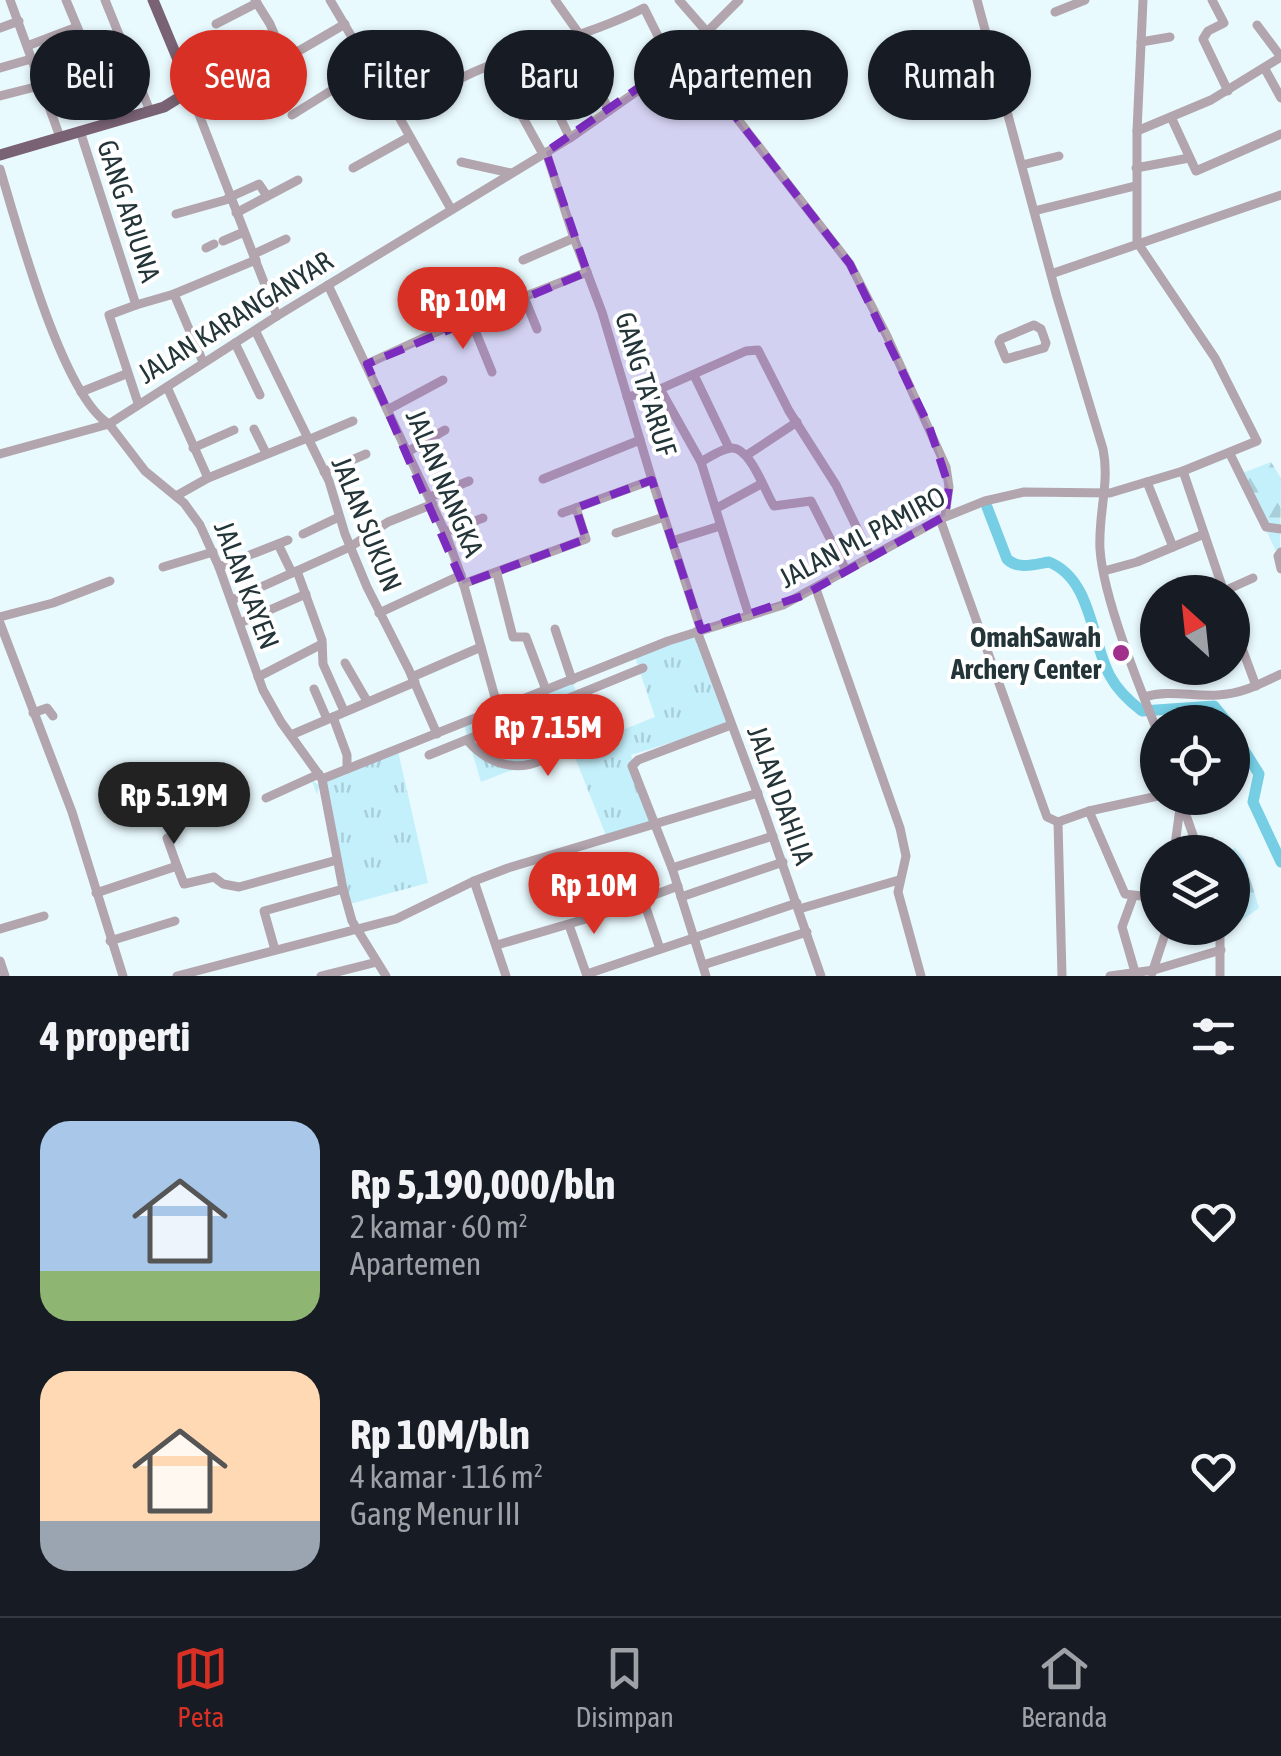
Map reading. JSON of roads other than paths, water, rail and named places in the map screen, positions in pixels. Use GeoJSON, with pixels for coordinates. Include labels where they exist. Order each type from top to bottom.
{"type":"FeatureCollection","features":[{"type":"Feature","properties":{"kind":"main road"},"geometry":{"type":"LineString","coordinates":[[153,0],[170,41]]}},
{"type":"Feature","properties":{"kind":"main road"},"geometry":{"type":"LineString","coordinates":[[150,111],[170,104]]}},
{"type":"Feature","properties":{"kind":"main road"},"geometry":{"type":"LineString","coordinates":[[0,156],[116,120]]}},
{"type":"Feature","properties":{"kind":"street"},"geometry":{"type":"LineString","coordinates":[[10,0],[30,56]]}},
{"type":"Feature","properties":{"kind":"street"},"geometry":{"type":"LineString","coordinates":[[66,0],[78,30]]}},
{"type":"Feature","properties":{"kind":"street"},"geometry":{"type":"LineString","coordinates":[[105,0],[117,30]]}},
{"type":"Feature","properties":{"kind":"street"},"geometry":{"type":"LineString","coordinates":[[330,0],[348,30]]}},
{"type":"Feature","properties":{"kind":"street"},"geometry":{"type":"LineString","coordinates":[[556,0],[574,30]]}},
{"type":"Feature","properties":{"kind":"street"},"geometry":{"type":"LineString","coordinates":[[679,0],[705,30]]}},
{"type":"Feature","properties":{"kind":"street"},"geometry":{"type":"LineString","coordinates":[[718,0],[725,14]]}},
{"type":"Feature","properties":{"kind":"street","name":"JALAN KARANGANYAR"},"geometry":{"type":"LineString","coordinates":[[709,30],[739,0]]}},
{"type":"Feature","properties":{"kind":"street"},"geometry":{"type":"LineString","coordinates":[[977,0],[1051,274],[1104,449],[1108,475],[1100,534],[1104,571],[1147,705]]}},
{"type":"Feature","properties":{"kind":"street"},"geometry":{"type":"LineString","coordinates":[[1055,12],[1085,0]]}},
{"type":"Feature","properties":{"kind":"street"},"geometry":{"type":"LineString","coordinates":[[1144,0],[1137,131],[1137,242],[1215,358],[1256,438],[1230,454],[1266,527],[1281,529]]}},
{"type":"Feature","properties":{"kind":"street"},"geometry":{"type":"LineString","coordinates":[[1212,0],[1224,24],[1206,32],[1203,40],[1228,91]]}},
{"type":"Feature","properties":{"kind":"street"},"geometry":{"type":"LineString","coordinates":[[216,24],[256,2],[270,30]]}},
{"type":"Feature","properties":{"kind":"street"},"geometry":{"type":"LineString","coordinates":[[589,30],[642,4],[655,30]]}},
{"type":"Feature","properties":{"kind":"street"},"geometry":{"type":"LineString","coordinates":[[0,28],[18,22]]}},
{"type":"Feature","properties":{"kind":"street"},"geometry":{"type":"LineString","coordinates":[[307,46],[345,24]]}},
{"type":"Feature","properties":{"kind":"street"},"geometry":{"type":"LineString","coordinates":[[1137,131],[1228,91],[1281,57],[1257,26]]}},
{"type":"Feature","properties":{"kind":"street"},"geometry":{"type":"LineString","coordinates":[[27,46],[77,27]]}},
{"type":"Feature","properties":{"kind":"street"},"geometry":{"type":"LineString","coordinates":[[1141,42],[1170,37]]}},
{"type":"Feature","properties":{"kind":"street"},"geometry":{"type":"LineString","coordinates":[[0,68],[30,59]]}},
{"type":"Feature","properties":{"kind":"street"},"geometry":{"type":"LineString","coordinates":[[1265,68],[1281,98]]}},
{"type":"Feature","properties":{"kind":"street"},"geometry":{"type":"LineString","coordinates":[[0,96],[30,88]]}},
{"type":"Feature","properties":{"kind":"street"},"geometry":{"type":"LineString","coordinates":[[1171,118],[1198,171],[1281,134]]}},
{"type":"Feature","properties":{"kind":"street"},"geometry":{"type":"LineString","coordinates":[[54,120],[60,136]]}},
{"type":"Feature","properties":{"kind":"street"},"geometry":{"type":"LineString","coordinates":[[196,120],[277,316]]}},
{"type":"Feature","properties":{"kind":"street"},"geometry":{"type":"LineString","coordinates":[[400,120],[451,209]]}},
{"type":"Feature","properties":{"kind":"street","name":"GANG TA'ARUF"},"geometry":{"type":"LineString","coordinates":[[526,120],[545,153],[587,272],[699,630]]}},
{"type":"Feature","properties":{"kind":"street"},"geometry":{"type":"LineString","coordinates":[[561,120],[570,138]]}},
{"type":"Feature","properties":{"kind":"street","name":"JALAN KARANGANYAR"},"geometry":{"type":"LineString","coordinates":[[109,424],[596,120]]}},
{"type":"Feature","properties":{"kind":"street"},"geometry":{"type":"LineString","coordinates":[[738,120],[850,264],[888,336],[946,467],[949,487],[943,518],[1048,817],[1058,822],[1140,800]]}},
{"type":"Feature","properties":{"kind":"street","name":"GANG ARJUNA"},"geometry":{"type":"LineString","coordinates":[[80,131],[136,305]]}},
{"type":"Feature","properties":{"kind":"street"},"geometry":{"type":"LineString","coordinates":[[353,168],[409,137]]}},
{"type":"Feature","properties":{"kind":"street"},"geometry":{"type":"LineString","coordinates":[[1022,165],[1059,156]]}},
{"type":"Feature","properties":{"kind":"street"},"geometry":{"type":"LineString","coordinates":[[1136,168],[1189,158]]}},
{"type":"Feature","properties":{"kind":"street"},"geometry":{"type":"LineString","coordinates":[[461,162],[511,173]]}},
{"type":"Feature","properties":{"kind":"street"},"geometry":{"type":"LineString","coordinates":[[0,168],[30,267],[81,392],[97,416],[109,424]]}},
{"type":"Feature","properties":{"kind":"street"},"geometry":{"type":"LineString","coordinates":[[236,212],[298,180]]}},
{"type":"Feature","properties":{"kind":"street"},"geometry":{"type":"LineString","coordinates":[[176,214],[259,184],[267,196]]}},
{"type":"Feature","properties":{"kind":"street"},"geometry":{"type":"LineString","coordinates":[[1034,212],[1136,186]]}},
{"type":"Feature","properties":{"kind":"street"},"geometry":{"type":"LineString","coordinates":[[1051,274],[1281,195]]}},
{"type":"Feature","properties":{"kind":"street"},"geometry":{"type":"LineString","coordinates":[[214,244],[244,232]]}},
{"type":"Feature","properties":{"kind":"street"},"geometry":{"type":"LineString","coordinates":[[523,260],[574,238]]}},
{"type":"Feature","properties":{"kind":"street"},"geometry":{"type":"LineString","coordinates":[[174,294],[286,239]]}},
{"type":"Feature","properties":{"kind":"street"},"geometry":{"type":"LineString","coordinates":[[367,364],[587,272]]}},
{"type":"Feature","properties":{"kind":"street","name":"JALAN NANGKA"},"geometry":{"type":"LineString","coordinates":[[328,285],[445,532],[498,708]]}},
{"type":"Feature","properties":{"kind":"street","name":"GANG ARJUNA"},"geometry":{"type":"LineString","coordinates":[[138,403],[108,316],[174,294],[203,362]]}},
{"type":"Feature","properties":{"kind":"street"},"geometry":{"type":"LineString","coordinates":[[524,297],[537,330]]}},
{"type":"Feature","properties":{"kind":"street"},"geometry":{"type":"LineString","coordinates":[[430,301],[436,332]]}},
{"type":"Feature","properties":{"kind":"street"},"geometry":{"type":"LineString","coordinates":[[470,318],[492,372]]}},
{"type":"Feature","properties":{"kind":"street"},"geometry":{"type":"LineString","coordinates":[[1040,327],[1044,348],[1010,360],[1004,357],[1001,338],[1064,319]]}},
{"type":"Feature","properties":{"kind":"street","name":"JALAN SUKUN"},"geometry":{"type":"LineString","coordinates":[[256,332],[324,472],[350,547],[437,734]]}},
{"type":"Feature","properties":{"kind":"street"},"geometry":{"type":"LineString","coordinates":[[235,344],[260,395]]}},
{"type":"Feature","properties":{"kind":"street"},"geometry":{"type":"LineString","coordinates":[[627,397],[756,350],[836,486],[871,557]]}},
{"type":"Feature","properties":{"kind":"street"},"geometry":{"type":"LineString","coordinates":[[81,392],[126,374]]}},
{"type":"Feature","properties":{"kind":"street"},"geometry":{"type":"LineString","coordinates":[[694,375],[729,448]]}},
{"type":"Feature","properties":{"kind":"street"},"geometry":{"type":"LineString","coordinates":[[389,409],[444,380]]}},
{"type":"Feature","properties":{"kind":"street"},"geometry":{"type":"LineString","coordinates":[[167,387],[208,478]]}},
{"type":"Feature","properties":{"kind":"street"},"geometry":{"type":"LineString","coordinates":[[660,388],[700,462],[749,616]]}},
{"type":"Feature","properties":{"kind":"street"},"geometry":{"type":"LineString","coordinates":[[176,496],[208,478],[353,421]]}},
{"type":"Feature","properties":{"kind":"street"},"geometry":{"type":"LineString","coordinates":[[748,455],[797,422]]}},
{"type":"Feature","properties":{"kind":"street"},"geometry":{"type":"LineString","coordinates":[[0,454],[109,424]]}},
{"type":"Feature","properties":{"kind":"street","name":"JALAN KAYEN"},"geometry":{"type":"LineString","coordinates":[[109,424],[145,471],[195,516],[220,567],[258,677],[320,777]]}},
{"type":"Feature","properties":{"kind":"street"},"geometry":{"type":"LineString","coordinates":[[254,429],[266,454]]}},
{"type":"Feature","properties":{"kind":"street"},"geometry":{"type":"LineString","coordinates":[[193,448],[234,430]]}},
{"type":"Feature","properties":{"kind":"street"},"geometry":{"type":"LineString","coordinates":[[408,451],[446,430]]}},
{"type":"Feature","properties":{"kind":"street"},"geometry":{"type":"LineString","coordinates":[[543,479],[640,440]]}},
{"type":"Feature","properties":{"kind":"street"},"geometry":{"type":"LineString","coordinates":[[700,462],[729,448],[739,448],[748,455],[774,506],[812,501],[846,570]]}},
{"type":"Feature","properties":{"kind":"street"},"geometry":{"type":"LineString","coordinates":[[324,472],[366,454]]}},
{"type":"Feature","properties":{"kind":"street","name":"JALAN ML PAMIRO"},"geometry":{"type":"LineString","coordinates":[[266,798],[347,770],[699,630],[749,616],[816,588],[943,518],[1024,492],[1106,492],[1184,472],[1230,454]]}},
{"type":"Feature","properties":{"kind":"street"},"geometry":{"type":"LineString","coordinates":[[1184,472],[1218,575]]}},
{"type":"Feature","properties":{"kind":"street"},"geometry":{"type":"LineString","coordinates":[[232,600],[350,547],[468,480]]}},
{"type":"Feature","properties":{"kind":"street"},"geometry":{"type":"LineString","coordinates":[[562,513],[652,480]]}},
{"type":"Feature","properties":{"kind":"street"},"geometry":{"type":"LineString","coordinates":[[1146,482],[1174,547]]}},
{"type":"Feature","properties":{"kind":"street"},"geometry":{"type":"LineString","coordinates":[[717,508],[761,484]]}},
{"type":"Feature","properties":{"kind":"street"},"geometry":{"type":"LineString","coordinates":[[379,613],[462,580],[498,574],[586,540],[576,508]]}},
{"type":"Feature","properties":{"kind":"street"},"geometry":{"type":"LineString","coordinates":[[302,534],[339,517]]}},
{"type":"Feature","properties":{"kind":"street"},"geometry":{"type":"LineString","coordinates":[[616,533],[664,517]]}},
{"type":"Feature","properties":{"kind":"street"},"geometry":{"type":"LineString","coordinates":[[445,532],[483,518]]}},
{"type":"Feature","properties":{"kind":"street"},"geometry":{"type":"LineString","coordinates":[[672,541],[720,526]]}},
{"type":"Feature","properties":{"kind":"street"},"geometry":{"type":"LineString","coordinates":[[1104,571],[1138,562],[1204,534]]}},
{"type":"Feature","properties":{"kind":"street"},"geometry":{"type":"LineString","coordinates":[[220,567],[283,542],[306,594],[322,643],[323,664],[344,711]]}},
{"type":"Feature","properties":{"kind":"street"},"geometry":{"type":"LineString","coordinates":[[163,567],[213,552]]}},
{"type":"Feature","properties":{"kind":"street"},"geometry":{"type":"LineString","coordinates":[[1281,552],[1281,568]]}},
{"type":"Feature","properties":{"kind":"street"},"geometry":{"type":"LineString","coordinates":[[498,574],[514,637],[526,637],[558,702]]}},
{"type":"Feature","properties":{"kind":"street"},"geometry":{"type":"LineString","coordinates":[[110,581],[0,620],[72,812],[122,976]]}},
{"type":"Feature","properties":{"kind":"street"},"geometry":{"type":"LineString","coordinates":[[816,588],[900,828],[906,856],[898,892],[921,976]]}},
{"type":"Feature","properties":{"kind":"street"},"geometry":{"type":"LineString","coordinates":[[240,623],[306,594]]}},
{"type":"Feature","properties":{"kind":"street"},"geometry":{"type":"LineString","coordinates":[[555,629],[572,680]]}},
{"type":"Feature","properties":{"kind":"street","name":"JALAN DAHLIA"},"geometry":{"type":"LineString","coordinates":[[699,630],[821,976]]}},
{"type":"Feature","properties":{"kind":"street"},"geometry":{"type":"LineString","coordinates":[[258,677],[322,643]]}},
{"type":"Feature","properties":{"kind":"street"},"geometry":{"type":"LineString","coordinates":[[291,735],[481,647]]}},
{"type":"Feature","properties":{"kind":"street"},"geometry":{"type":"LineString","coordinates":[[345,663],[367,701]]}},
{"type":"Feature","properties":{"kind":"street"},"geometry":{"type":"LineString","coordinates":[[429,755],[643,668]]}},
{"type":"Feature","properties":{"kind":"street"},"geometry":{"type":"LineString","coordinates":[[1250,670],[1256,686]]}},
{"type":"Feature","properties":{"kind":"street"},"geometry":{"type":"LineString","coordinates":[[1149,705],[1172,692],[1221,695],[1256,686],[1281,674]]}},
{"type":"Feature","properties":{"kind":"street"},"geometry":{"type":"LineString","coordinates":[[314,689],[346,755],[347,770]]}},
{"type":"Feature","properties":{"kind":"street"},"geometry":{"type":"LineString","coordinates":[[467,740],[479,753],[497,762],[513,766],[536,764],[553,754],[570,734],[579,694]]}},
{"type":"Feature","properties":{"kind":"street"},"geometry":{"type":"LineString","coordinates":[[33,713],[47,708],[54,716]]}},
{"type":"Feature","properties":{"kind":"street"},"geometry":{"type":"LineString","coordinates":[[472,719],[480,736]]}},
{"type":"Feature","properties":{"kind":"street"},"geometry":{"type":"LineString","coordinates":[[731,725],[632,764],[672,868],[704,971],[807,932]]}},
{"type":"Feature","properties":{"kind":"street"},"geometry":{"type":"LineString","coordinates":[[320,777],[343,890],[355,928],[386,976]]}},
{"type":"Feature","properties":{"kind":"street"},"geometry":{"type":"LineString","coordinates":[[177,976],[406,915],[474,881],[758,793]]}},
{"type":"Feature","properties":{"kind":"street"},"geometry":{"type":"LineString","coordinates":[[1089,811],[1124,892],[1140,898]]}},
{"type":"Feature","properties":{"kind":"street"},"geometry":{"type":"LineString","coordinates":[[1058,822],[1062,976]]}},
{"type":"Feature","properties":{"kind":"street"},"geometry":{"type":"LineString","coordinates":[[672,868],[773,836]]}},
{"type":"Feature","properties":{"kind":"street"},"geometry":{"type":"LineString","coordinates":[[167,838],[184,884],[214,877],[223,884],[240,887],[337,860]]}},
{"type":"Feature","properties":{"kind":"street"},"geometry":{"type":"LineString","coordinates":[[497,945],[643,899],[782,862]]}},
{"type":"Feature","properties":{"kind":"street"},"geometry":{"type":"LineString","coordinates":[[96,893],[177,866]]}},
{"type":"Feature","properties":{"kind":"street"},"geometry":{"type":"LineString","coordinates":[[569,925],[587,975],[694,937],[898,880]]}},
{"type":"Feature","properties":{"kind":"street"},"geometry":{"type":"LineString","coordinates":[[474,881],[497,945],[503,975]]}},
{"type":"Feature","properties":{"kind":"street"},"geometry":{"type":"LineString","coordinates":[[275,950],[264,911],[343,890]]}},
{"type":"Feature","properties":{"kind":"street"},"geometry":{"type":"LineString","coordinates":[[1133,898],[1122,928],[1134,972]]}},
{"type":"Feature","properties":{"kind":"street"},"geometry":{"type":"LineString","coordinates":[[643,899],[660,949]]}},
{"type":"Feature","properties":{"kind":"street"},"geometry":{"type":"LineString","coordinates":[[0,928],[44,916]]}},
{"type":"Feature","properties":{"kind":"street"},"geometry":{"type":"LineString","coordinates":[[110,941],[176,921]]}},
{"type":"Feature","properties":{"kind":"street"},"geometry":{"type":"LineString","coordinates":[[1152,973],[1161,945]]}},
{"type":"Feature","properties":{"kind":"street"},"geometry":{"type":"LineString","coordinates":[[1220,976],[1222,945]]}},
{"type":"Feature","properties":{"kind":"street"},"geometry":{"type":"LineString","coordinates":[[1110,976],[1152,973],[1222,950]]}},
{"type":"Feature","properties":{"kind":"street"},"geometry":{"type":"LineString","coordinates":[[0,961],[5,976]]}},
{"type":"Feature","properties":{"kind":"street"},"geometry":{"type":"LineString","coordinates":[[321,976],[377,962]]}},
{"type":"Feature","properties":{"kind":"waterway"},"geometry":{"type":"LineString","coordinates":[[987,507],[1007,559],[1021,565],[1049,562],[1074,582],[1110,676],[1140,709]]}},
{"type":"Feature","properties":{"kind":"waterway"},"geometry":{"type":"LineString","coordinates":[[1250,760],[1259,774],[1253,802],[1281,862]]}},
{"type":"Feature","properties":{"kind":"place","name":"OmahSawah Archery Center"},"geometry":{"type":"Point","coordinates":[1121,653]}}]}
